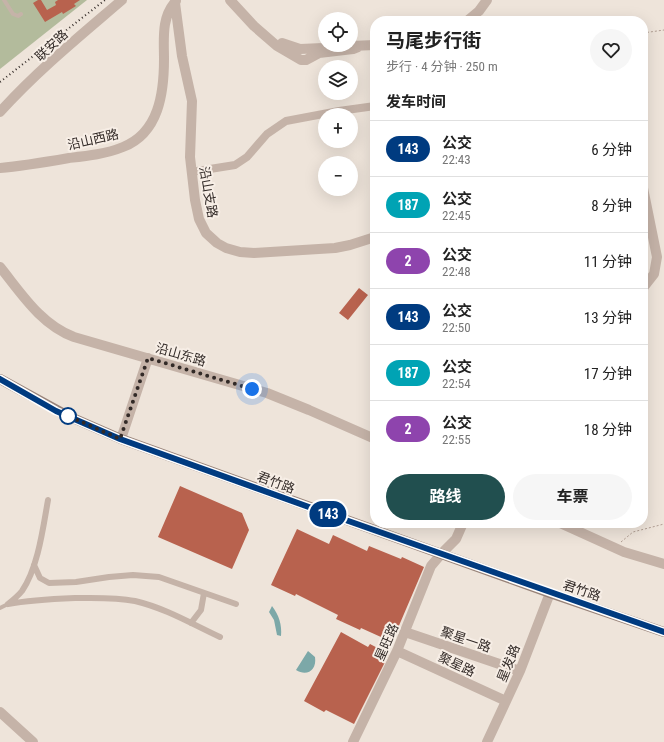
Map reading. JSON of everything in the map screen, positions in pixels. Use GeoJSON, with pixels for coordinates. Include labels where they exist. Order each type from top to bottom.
{"type":"FeatureCollection","features":[{"type":"Feature","properties":{"kind":"main road","name":"君竹路"},"geometry":{"type":"LineString","coordinates":[[0,379],[61,413],[120,439],[442,553],[550,593],[664,632]]}},
{"type":"Feature","properties":{"kind":"street","name":"联安路"},"geometry":{"type":"LineString","coordinates":[[0,112],[12,98],[67,46],[122,0]]}},
{"type":"Feature","properties":{"kind":"street"},"geometry":{"type":"LineString","coordinates":[[230,0],[254,26],[273,42],[296,48],[306,54],[352,46],[370,46]]}},
{"type":"Feature","properties":{"kind":"street"},"geometry":{"type":"LineString","coordinates":[[472,16],[488,0]]}},
{"type":"Feature","properties":{"kind":"street","name":"沿山西路"},"geometry":{"type":"LineString","coordinates":[[0,168],[100,154],[124,147],[143,133],[155,117],[159,106],[163,80],[165,22],[168,12],[176,1]]}},
{"type":"Feature","properties":{"kind":"street","name":"沿山支路"},"geometry":{"type":"LineString","coordinates":[[176,1],[182,56],[192,101],[190,150],[191,172],[197,214],[206,234],[214,241],[230,250],[254,253],[326,249],[350,245],[370,239]]}},
{"type":"Feature","properties":{"kind":"street"},"geometry":{"type":"LineString","coordinates":[[191,172],[235,165],[247,157],[267,134],[286,121],[370,107]]}},
{"type":"Feature","properties":{"kind":"street"},"geometry":{"type":"LineString","coordinates":[[648,213],[657,257],[654,274],[648,282]]}},
{"type":"Feature","properties":{"kind":"street","name":"沿山东路"},"geometry":{"type":"LineString","coordinates":[[0,267],[37,312],[58,330],[74,337],[267,393],[370,437]]}},
{"type":"Feature","properties":{"kind":"street"},"geometry":{"type":"LineString","coordinates":[[120,439],[148,358]]}},
{"type":"Feature","properties":{"kind":"street"},"geometry":{"type":"LineString","coordinates":[[8,604],[22,590],[34,565],[40,544],[48,500]]}},
{"type":"Feature","properties":{"kind":"street"},"geometry":{"type":"LineString","coordinates":[[442,553],[456,539],[461,528]]}},
{"type":"Feature","properties":{"kind":"street"},"geometry":{"type":"LineString","coordinates":[[571,528],[614,548],[638,557],[664,564]]}},
{"type":"Feature","properties":{"kind":"street","name":"星旺路"},"geometry":{"type":"LineString","coordinates":[[354,742],[397,651],[432,566],[442,553]]}},
{"type":"Feature","properties":{"kind":"street"},"geometry":{"type":"LineString","coordinates":[[34,565],[40,578],[49,583],[76,582],[133,575],[159,577],[236,604]]}},
{"type":"Feature","properties":{"kind":"street"},"geometry":{"type":"LineString","coordinates":[[191,623],[201,610],[204,593]]}},
{"type":"Feature","properties":{"kind":"street","name":"星发路"},"geometry":{"type":"LineString","coordinates":[[487,742],[520,671],[550,593]]}},
{"type":"Feature","properties":{"kind":"street"},"geometry":{"type":"LineString","coordinates":[[8,604],[32,600],[99,598],[120,599],[162,610],[220,637]]}},
{"type":"Feature","properties":{"kind":"street","name":"聚星一路"},"geometry":{"type":"LineString","coordinates":[[405,632],[520,671]]}},
{"type":"Feature","properties":{"kind":"street","name":"聚星路"},"geometry":{"type":"LineString","coordinates":[[397,651],[506,701]]}},
{"type":"Feature","properties":{"kind":"street"},"geometry":{"type":"LineString","coordinates":[[0,712],[33,742]]}},
{"type":"Feature","properties":{"kind":"lane"},"geometry":{"type":"LineString","coordinates":[[4,0],[13,14],[18,16],[21,14]]}},
{"type":"Feature","properties":{"kind":"lane"},"geometry":{"type":"LineString","coordinates":[[0,608],[8,604]]}},
{"type":"Feature","properties":{"kind":"path"},"geometry":{"type":"LineString","coordinates":[[648,32],[664,30]]}},
{"type":"Feature","properties":{"kind":"path"},"geometry":{"type":"LineString","coordinates":[[614,548],[633,532],[664,524]]}},
{"type":"Feature","properties":{"kind":"green space"},"geometry":{"type":"Polygon","coordinates":[[[0,0],[87,0],[0,69],[0,0]]]}},
{"type":"Feature","properties":{"kind":"water"},"geometry":{"type":"Polygon","coordinates":[[[272,606],[280,620],[281,636],[277,635],[274,620],[269,612],[272,606]]]}},
{"type":"Feature","properties":{"kind":"water"},"geometry":{"type":"Polygon","coordinates":[[[308,651],[315,657],[313,669],[304,673],[296,670],[308,651]]]}},
{"type":"Feature","properties":{"kind":"building"},"geometry":{"type":"Polygon","coordinates":[[[41,0],[47,10],[56,5],[55,2],[58,0],[80,0],[74,4],[76,6],[45,22],[33,3],[41,0]]]}},
{"type":"Feature","properties":{"kind":"building"},"geometry":{"type":"Polygon","coordinates":[[[359,288],[368,295],[348,320],[339,313],[359,288]]]}},
{"type":"Feature","properties":{"kind":"building"},"geometry":{"type":"Polygon","coordinates":[[[180,486],[242,513],[249,530],[232,569],[158,537],[180,486]]]}},
{"type":"Feature","properties":{"kind":"building"},"geometry":{"type":"Polygon","coordinates":[[[297,529],[329,544],[333,535],[367,551],[369,546],[401,559],[402,557],[424,567],[392,642],[336,619],[338,615],[296,594],[295,596],[271,585],[297,529]]]}},
{"type":"Feature","properties":{"kind":"building"},"geometry":{"type":"Polygon","coordinates":[[[341,632],[368,647],[370,644],[389,654],[354,724],[326,710],[324,712],[304,701],[341,632]]]}},
{"type":"Feature","properties":{"kind":"railway"},"geometry":{"type":"LineString","coordinates":[[0,82],[105,0]]}},
{"type":"Feature","properties":{"kind":"bus line","name":"143"},"geometry":{"type":"LineString","coordinates":[[0,379],[56,411],[120,439],[442,553],[550,593],[664,632]]}},
{"type":"Feature","properties":{"kind":"route"},"geometry":{"type":"LineString","coordinates":[[68,416],[66,415],[120,439],[148,358],[252,389]]}}]}
